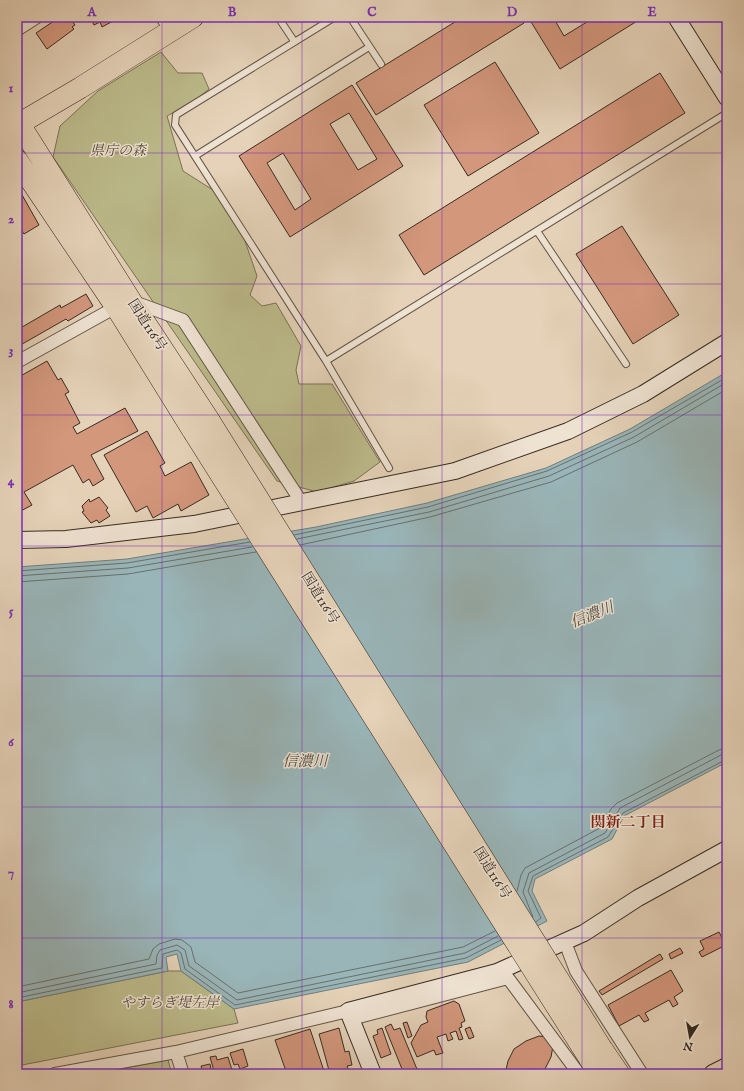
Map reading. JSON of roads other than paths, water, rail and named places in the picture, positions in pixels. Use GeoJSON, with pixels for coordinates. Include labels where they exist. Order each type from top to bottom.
{"type":"FeatureCollection","features":[{"type":"Feature","properties":{"kind":"highway"},"geometry":{"type":"LineString","coordinates":[[18,119],[193,17]]}},
{"type":"Feature","properties":{"kind":"highway"},"geometry":{"type":"LineString","coordinates":[[18,119],[166,19]]}},
{"type":"Feature","properties":{"kind":"highway","name":"国道116号"},"geometry":{"type":"LineString","coordinates":[[18,119],[123,304],[201,425],[592,1064],[619,1074]]}},
{"type":"Feature","properties":{"kind":"highway","name":"国道116号"},"geometry":{"type":"LineString","coordinates":[[17,160],[123,304]]}},
{"type":"Feature","properties":{"kind":"main road"},"geometry":{"type":"LineString","coordinates":[[713,1074],[727,1067]]}},
{"type":"Feature","properties":{"kind":"street"},"geometry":{"type":"LineString","coordinates":[[17,30],[37,17]]}},
{"type":"Feature","properties":{"kind":"street"},"geometry":{"type":"LineString","coordinates":[[676,17],[727,98]]}},
{"type":"Feature","properties":{"kind":"street"},"geometry":{"type":"LineString","coordinates":[[17,362],[123,304],[183,320],[302,503]]}},
{"type":"Feature","properties":{"kind":"street"},"geometry":{"type":"LineString","coordinates":[[17,540],[66,539],[194,524],[455,471],[555,436],[643,394],[727,342]]}},
{"type":"Feature","properties":{"kind":"street"},"geometry":{"type":"LineString","coordinates":[[349,1015],[498,972],[584,933],[638,898],[727,848]]}},
{"type":"Feature","properties":{"kind":"street"},"geometry":{"type":"LineString","coordinates":[[568,950],[576,971],[642,1074]]}},
{"type":"Feature","properties":{"kind":"street"},"geometry":{"type":"LineString","coordinates":[[55,1074],[176,1052],[349,1015],[508,978],[592,1064]]}},
{"type":"Feature","properties":{"kind":"street"},"geometry":{"type":"LineString","coordinates":[[349,1015],[373,1074]]}},
{"type":"Feature","properties":{"kind":"street"},"geometry":{"type":"LineString","coordinates":[[176,1052],[183,1074]]}},
{"type":"Feature","properties":{"kind":"lane"},"geometry":{"type":"LineString","coordinates":[[278,17],[294,41]]}},
{"type":"Feature","properties":{"kind":"lane"},"geometry":{"type":"LineString","coordinates":[[335,17],[176,115],[175,125],[326,361],[389,468]]}},
{"type":"Feature","properties":{"kind":"lane"},"geometry":{"type":"LineString","coordinates":[[350,17],[381,64]]}},
{"type":"Feature","properties":{"kind":"lane"},"geometry":{"type":"LineString","coordinates":[[195,156],[369,47]]}},
{"type":"Feature","properties":{"kind":"lane"},"geometry":{"type":"LineString","coordinates":[[326,361],[727,113]]}},
{"type":"Feature","properties":{"kind":"lane"},"geometry":{"type":"LineString","coordinates":[[537,231],[626,364]]}},
{"type":"Feature","properties":{"kind":"water","name":"信濃川"},"geometry":{"type":"Polygon","coordinates":[[[725,373],[727,376],[727,762],[624,816],[612,839],[535,879],[532,891],[547,921],[468,962],[234,1009],[181,971],[177,954],[166,957],[168,971],[17,1002],[17,567],[127,559],[316,527],[427,503],[546,468],[630,429],[725,373]]]}},
{"type":"Feature","properties":{"kind":"district","name":"関新二丁目"},"geometry":{"type":"Point","coordinates":[628,822]}},
{"type":"Feature","properties":{"kind":"park label","name":"県庁の森"},"geometry":{"type":"Point","coordinates":[118,151]}},
{"type":"Feature","properties":{"kind":"park label","name":"やすらぎ堤左岸"},"geometry":{"type":"Point","coordinates":[170,1003]}}]}
